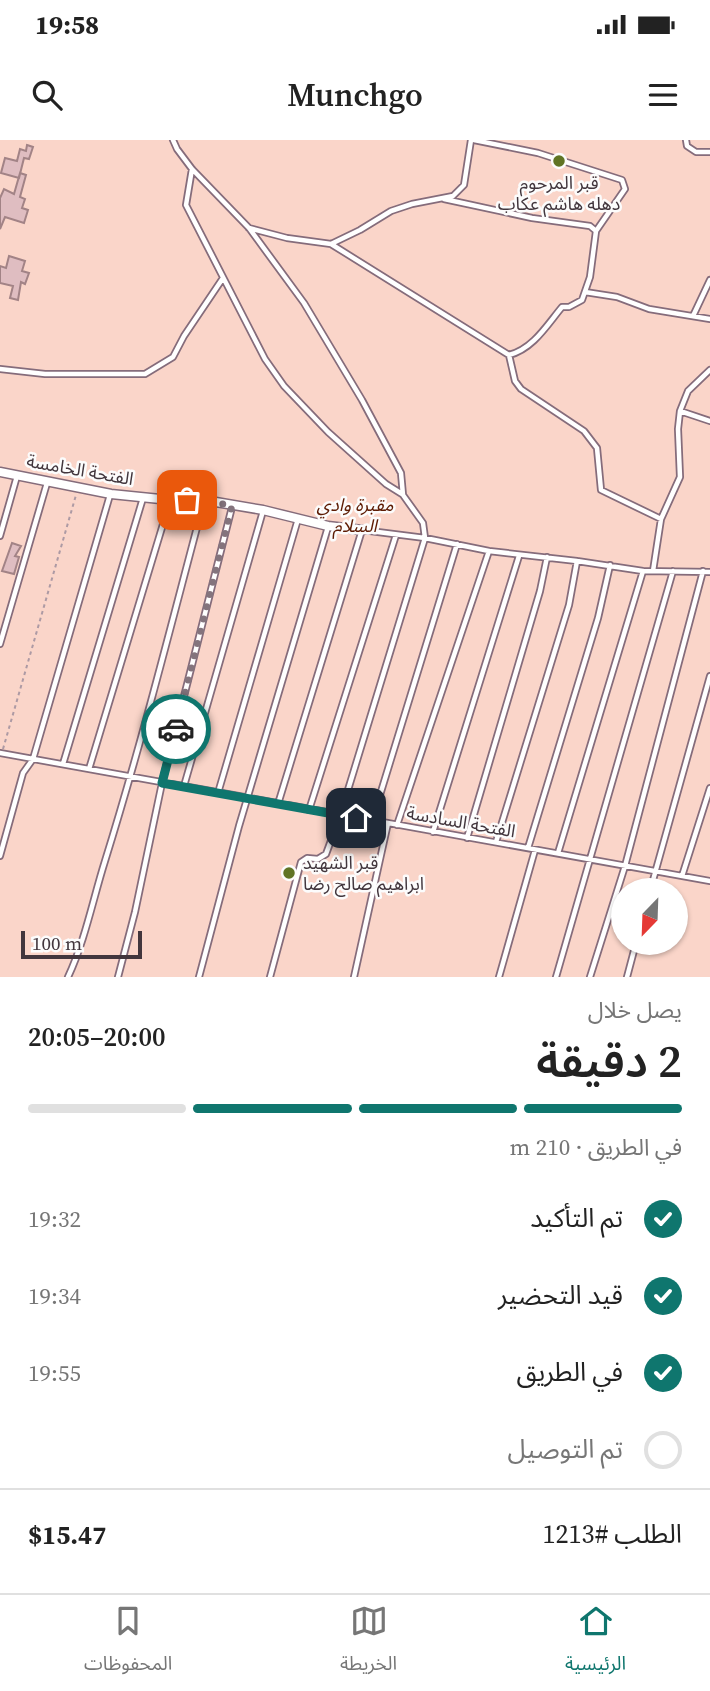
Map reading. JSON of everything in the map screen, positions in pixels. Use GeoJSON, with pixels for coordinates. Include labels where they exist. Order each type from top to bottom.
{"type":"FeatureCollection","features":[{"type":"Feature","properties":{"kind":"street","name":"الفتحة الخامسة"},"geometry":{"type":"LineString","coordinates":[[0,472],[111,494],[170,500],[204,500],[263,510],[328,526],[362,530]]}},
{"type":"Feature","properties":{"kind":"lane"},"geometry":{"type":"LineString","coordinates":[[173,140],[192,169],[249,228],[304,303],[362,400],[401,473],[403,495]]}},
{"type":"Feature","properties":{"kind":"lane"},"geometry":{"type":"LineString","coordinates":[[249,228],[331,244],[509,355],[520,353],[535,340],[562,307],[569,307],[582,300],[590,277],[596,231],[625,189],[622,180],[538,153],[472,140],[464,185],[453,196],[391,211],[331,244]]}},
{"type":"Feature","properties":{"kind":"lane"},"geometry":{"type":"LineString","coordinates":[[686,140],[687,146],[696,152],[710,152]]}},
{"type":"Feature","properties":{"kind":"lane"},"geometry":{"type":"LineString","coordinates":[[192,169],[186,205],[265,359],[284,386],[328,432],[386,484],[403,495],[423,523],[425,538],[340,816],[326,854],[318,859],[307,858],[301,862],[270,977]]}},
{"type":"Feature","properties":{"kind":"lane"},"geometry":{"type":"LineString","coordinates":[[444,199],[532,218],[590,226],[596,231]]}},
{"type":"Feature","properties":{"kind":"lane"},"geometry":{"type":"LineString","coordinates":[[0,369],[45,374],[145,374],[173,357],[224,277]]}},
{"type":"Feature","properties":{"kind":"lane"},"geometry":{"type":"LineString","coordinates":[[693,316],[710,280]]}},
{"type":"Feature","properties":{"kind":"lane"},"geometry":{"type":"LineString","coordinates":[[585,292],[617,298],[649,309],[710,319]]}},
{"type":"Feature","properties":{"kind":"lane"},"geometry":{"type":"LineString","coordinates":[[509,355],[515,381],[521,389],[584,431],[597,448],[601,489],[661,519]]}},
{"type":"Feature","properties":{"kind":"lane"},"geometry":{"type":"LineString","coordinates":[[653,571],[661,519],[680,477],[680,411],[688,391],[710,370]]}},
{"type":"Feature","properties":{"kind":"lane"},"geometry":{"type":"LineString","coordinates":[[680,411],[710,421]]}},
{"type":"Feature","properties":{"kind":"lane"},"geometry":{"type":"LineString","coordinates":[[0,536],[17,476]]}},
{"type":"Feature","properties":{"kind":"lane"},"geometry":{"type":"LineString","coordinates":[[0,644],[47,482]]}},
{"type":"Feature","properties":{"kind":"lane"},"geometry":{"type":"LineString","coordinates":[[0,856],[23,773],[33,759],[111,494]]}},
{"type":"Feature","properties":{"kind":"lane"},"geometry":{"type":"LineString","coordinates":[[63,764],[144,497]]}},
{"type":"Feature","properties":{"kind":"lane"},"geometry":{"type":"LineString","coordinates":[[89,769],[170,500]]}},
{"type":"Feature","properties":{"kind":"lane"},"geometry":{"type":"LineString","coordinates":[[68,977],[79,951],[131,777],[204,500]]}},
{"type":"Feature","properties":{"kind":"lane"},"geometry":{"type":"LineString","coordinates":[[118,977],[135,912],[162,783],[232,506]]}},
{"type":"Feature","properties":{"kind":"lane"},"geometry":{"type":"LineString","coordinates":[[184,786],[263,510]]}},
{"type":"Feature","properties":{"kind":"lane"},"geometry":{"type":"LineString","coordinates":[[218,793],[298,519]]}},
{"type":"Feature","properties":{"kind":"lane"},"geometry":{"type":"LineString","coordinates":[[198,977],[239,826],[328,526]]}},
{"type":"Feature","properties":{"kind":"lane"},"geometry":{"type":"LineString","coordinates":[[278,804],[362,530],[425,538],[519,556],[547,557],[643,571],[710,572]]}},
{"type":"Feature","properties":{"kind":"lane"},"geometry":{"type":"LineString","coordinates":[[309,810],[396,535]]}},
{"type":"Feature","properties":{"kind":"lane"},"geometry":{"type":"LineString","coordinates":[[372,821],[457,544]]}},
{"type":"Feature","properties":{"kind":"lane"},"geometry":{"type":"LineString","coordinates":[[397,825],[489,551]]}},
{"type":"Feature","properties":{"kind":"lane"},"geometry":{"type":"LineString","coordinates":[[433,832],[519,556]]}},
{"type":"Feature","properties":{"kind":"lane"},"geometry":{"type":"LineString","coordinates":[[467,838],[540,591],[547,557]]}},
{"type":"Feature","properties":{"kind":"lane"},"geometry":{"type":"LineString","coordinates":[[496,842],[569,605],[577,561]]}},
{"type":"Feature","properties":{"kind":"lane"},"geometry":{"type":"LineString","coordinates":[[528,848],[598,618],[610,565]]}},
{"type":"Feature","properties":{"kind":"lane"},"geometry":{"type":"LineString","coordinates":[[558,853],[643,571]]}},
{"type":"Feature","properties":{"kind":"lane"},"geometry":{"type":"LineString","coordinates":[[556,977],[673,571]]}},
{"type":"Feature","properties":{"kind":"lane"},"geometry":{"type":"LineString","coordinates":[[590,977],[625,866],[703,571]]}},
{"type":"Feature","properties":{"kind":"lane"},"geometry":{"type":"LineString","coordinates":[[653,878],[710,676]]}},
{"type":"Feature","properties":{"kind":"lane","name":"الفتحة السادسة"},"geometry":{"type":"LineString","coordinates":[[1,753],[710,881]]}},
{"type":"Feature","properties":{"kind":"lane"},"geometry":{"type":"LineString","coordinates":[[682,876],[710,788]]}},
{"type":"Feature","properties":{"kind":"lane"},"geometry":{"type":"LineString","coordinates":[[354,977],[388,823]]}},
{"type":"Feature","properties":{"kind":"lane"},"geometry":{"type":"LineString","coordinates":[[499,977],[535,850]]}},
{"type":"Feature","properties":{"kind":"lane"},"geometry":{"type":"LineString","coordinates":[[627,977],[633,956]]}},
{"type":"Feature","properties":{"kind":"path"},"geometry":{"type":"LineString","coordinates":[[1,753],[79,488]]}},
{"type":"Feature","properties":{"kind":"green space","name":"مقبرة وادي السلام"},"geometry":{"type":"Polygon","coordinates":[[[0,140],[710,140],[710,977],[0,977],[0,140]]]}},
{"type":"Feature","properties":{"kind":"building"},"geometry":{"type":"Polygon","coordinates":[[[27,145],[33,147],[29,159],[24,158],[19,178],[1,173],[5,158],[17,161],[20,149],[26,151],[27,145]]]}},
{"type":"Feature","properties":{"kind":"building"},"geometry":{"type":"Polygon","coordinates":[[[20,173],[26,175],[20,197],[25,199],[22,208],[28,210],[24,223],[5,217],[0,229],[0,198],[4,189],[14,194],[20,173]]]}},
{"type":"Feature","properties":{"kind":"building"},"geometry":{"type":"Polygon","coordinates":[[[9,256],[25,261],[22,271],[29,273],[25,284],[21,282],[18,300],[10,298],[13,286],[0,283],[0,266],[6,268],[9,256]]]}},
{"type":"Feature","properties":{"kind":"building"},"geometry":{"type":"Polygon","coordinates":[[[12,543],[21,546],[15,556],[19,557],[14,574],[2,571],[12,543]]]}},
{"type":"Feature","properties":{"kind":"way so far"},"geometry":{"type":"LineString","coordinates":[[176,729],[232,506],[204,500],[187,500]]}},
{"type":"Feature","properties":{"kind":"place","name":"قبر المرحوم دهله هاشم عكاب"},"geometry":{"type":"Point","coordinates":[559,161]}},
{"type":"Feature","properties":{"kind":"place","name":"قبر الشهيد ابراهيم صالح رضا"},"geometry":{"type":"Point","coordinates":[289,873]}},
{"type":"Feature","properties":{"kind":"route"},"geometry":{"type":"LineString","coordinates":[[176,729],[162,783],[356,818]]}}]}
